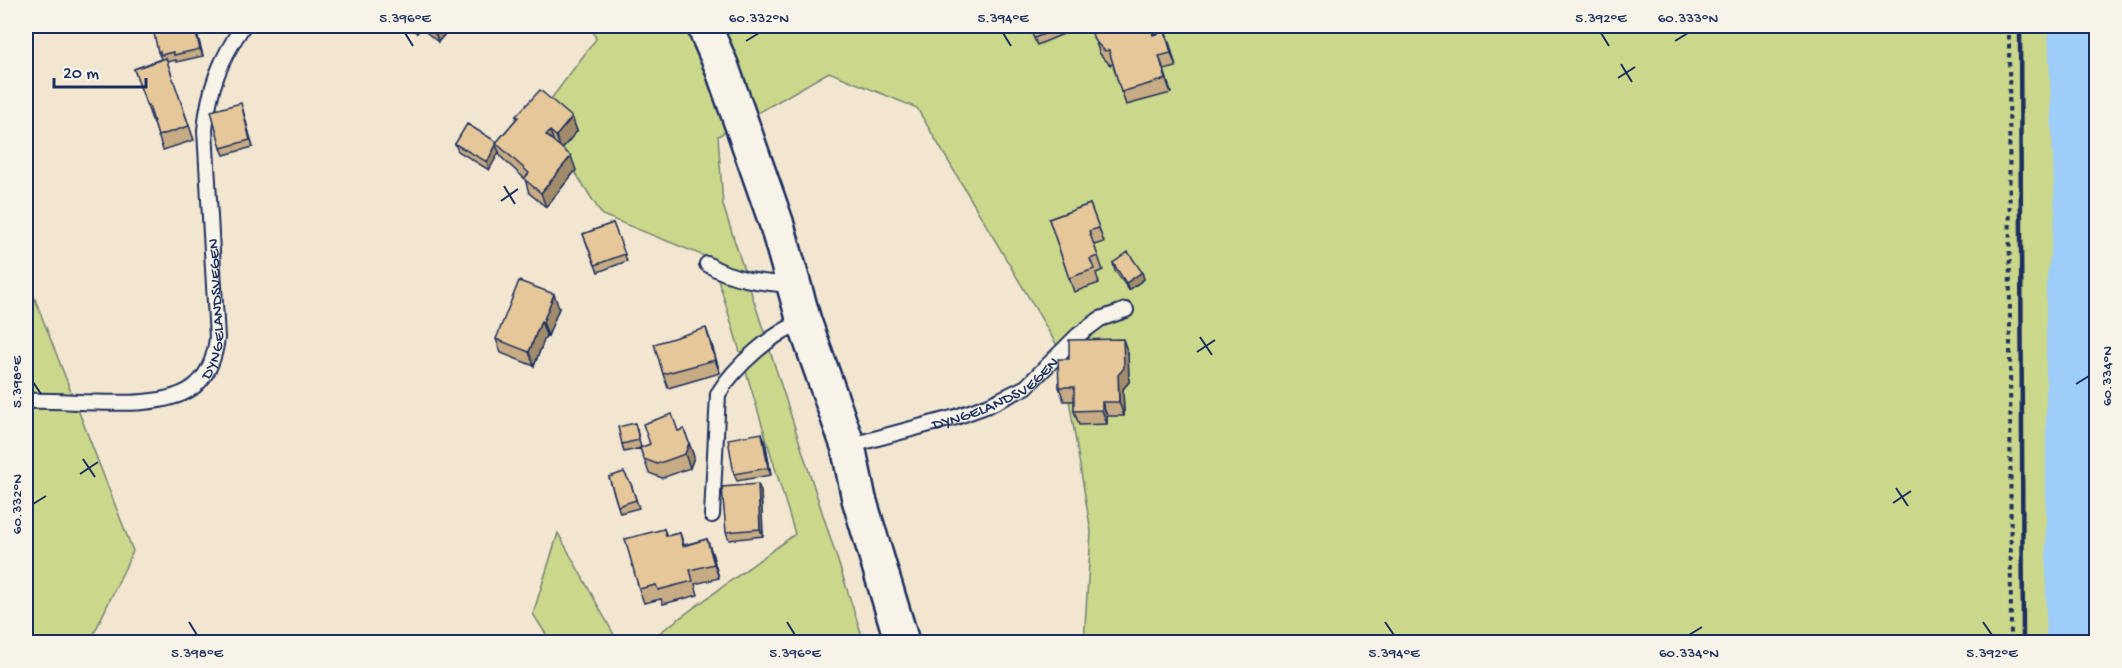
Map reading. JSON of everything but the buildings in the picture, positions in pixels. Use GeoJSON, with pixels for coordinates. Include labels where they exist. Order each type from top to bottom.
{"type":"FeatureCollection","features":[{"type":"Feature","properties":{"kind":"street"},"geometry":{"type":"LineString","coordinates":[[704,26],[721,65],[776,222],[804,321],[848,446],[859,499],[902,642]]}},
{"type":"Feature","properties":{"kind":"lane","name":"DYNGELANDSVEGEN"},"geometry":{"type":"LineString","coordinates":[[26,401],[149,403],[171,399],[187,391],[196,385],[206,373],[215,354],[217,338],[205,130],[208,103],[218,68],[243,26]]}},
{"type":"Feature","properties":{"kind":"lane"},"geometry":{"type":"LineString","coordinates":[[707,264],[724,273],[747,279],[793,285]]}},
{"type":"Feature","properties":{"kind":"lane","name":"DYNGELANDSVEGEN"},"geometry":{"type":"LineString","coordinates":[[848,446],[956,417],[1026,387],[1077,336],[1100,320],[1126,310]]}},
{"type":"Feature","properties":{"kind":"lane"},"geometry":{"type":"LineString","coordinates":[[711,515],[718,394],[727,380],[766,343],[789,326],[804,321]]}},
{"type":"Feature","properties":{"kind":"path"},"geometry":{"type":"LineString","coordinates":[[1085,32],[1086,26]]}},
{"type":"Feature","properties":{"kind":"path"},"geometry":{"type":"LineString","coordinates":[[2009,26],[2011,642]]}},
{"type":"Feature","properties":{"kind":"green space"},"geometry":{"type":"Polygon","coordinates":[[[591,26],[2096,26],[2096,642],[1084,642],[1091,532],[1061,352],[917,108],[829,72],[718,136],[723,205],[864,642],[647,642],[795,534],[712,259],[602,215],[539,115],[596,39],[591,26]]]}},
{"type":"Feature","properties":{"kind":"green space"},"geometry":{"type":"Polygon","coordinates":[[[26,276],[133,551],[90,642],[26,642],[26,276]]]}},
{"type":"Feature","properties":{"kind":"green space"},"geometry":{"type":"Polygon","coordinates":[[[558,533],[618,642],[551,642],[533,614],[558,533]]]}},
{"type":"Feature","properties":{"kind":"waterway"},"geometry":{"type":"LineString","coordinates":[[2073,642],[2073,288],[2082,216],[2075,26]]}},
{"type":"Feature","properties":{"kind":"railway"},"geometry":{"type":"LineString","coordinates":[[2020,26],[2023,642]]}}]}
